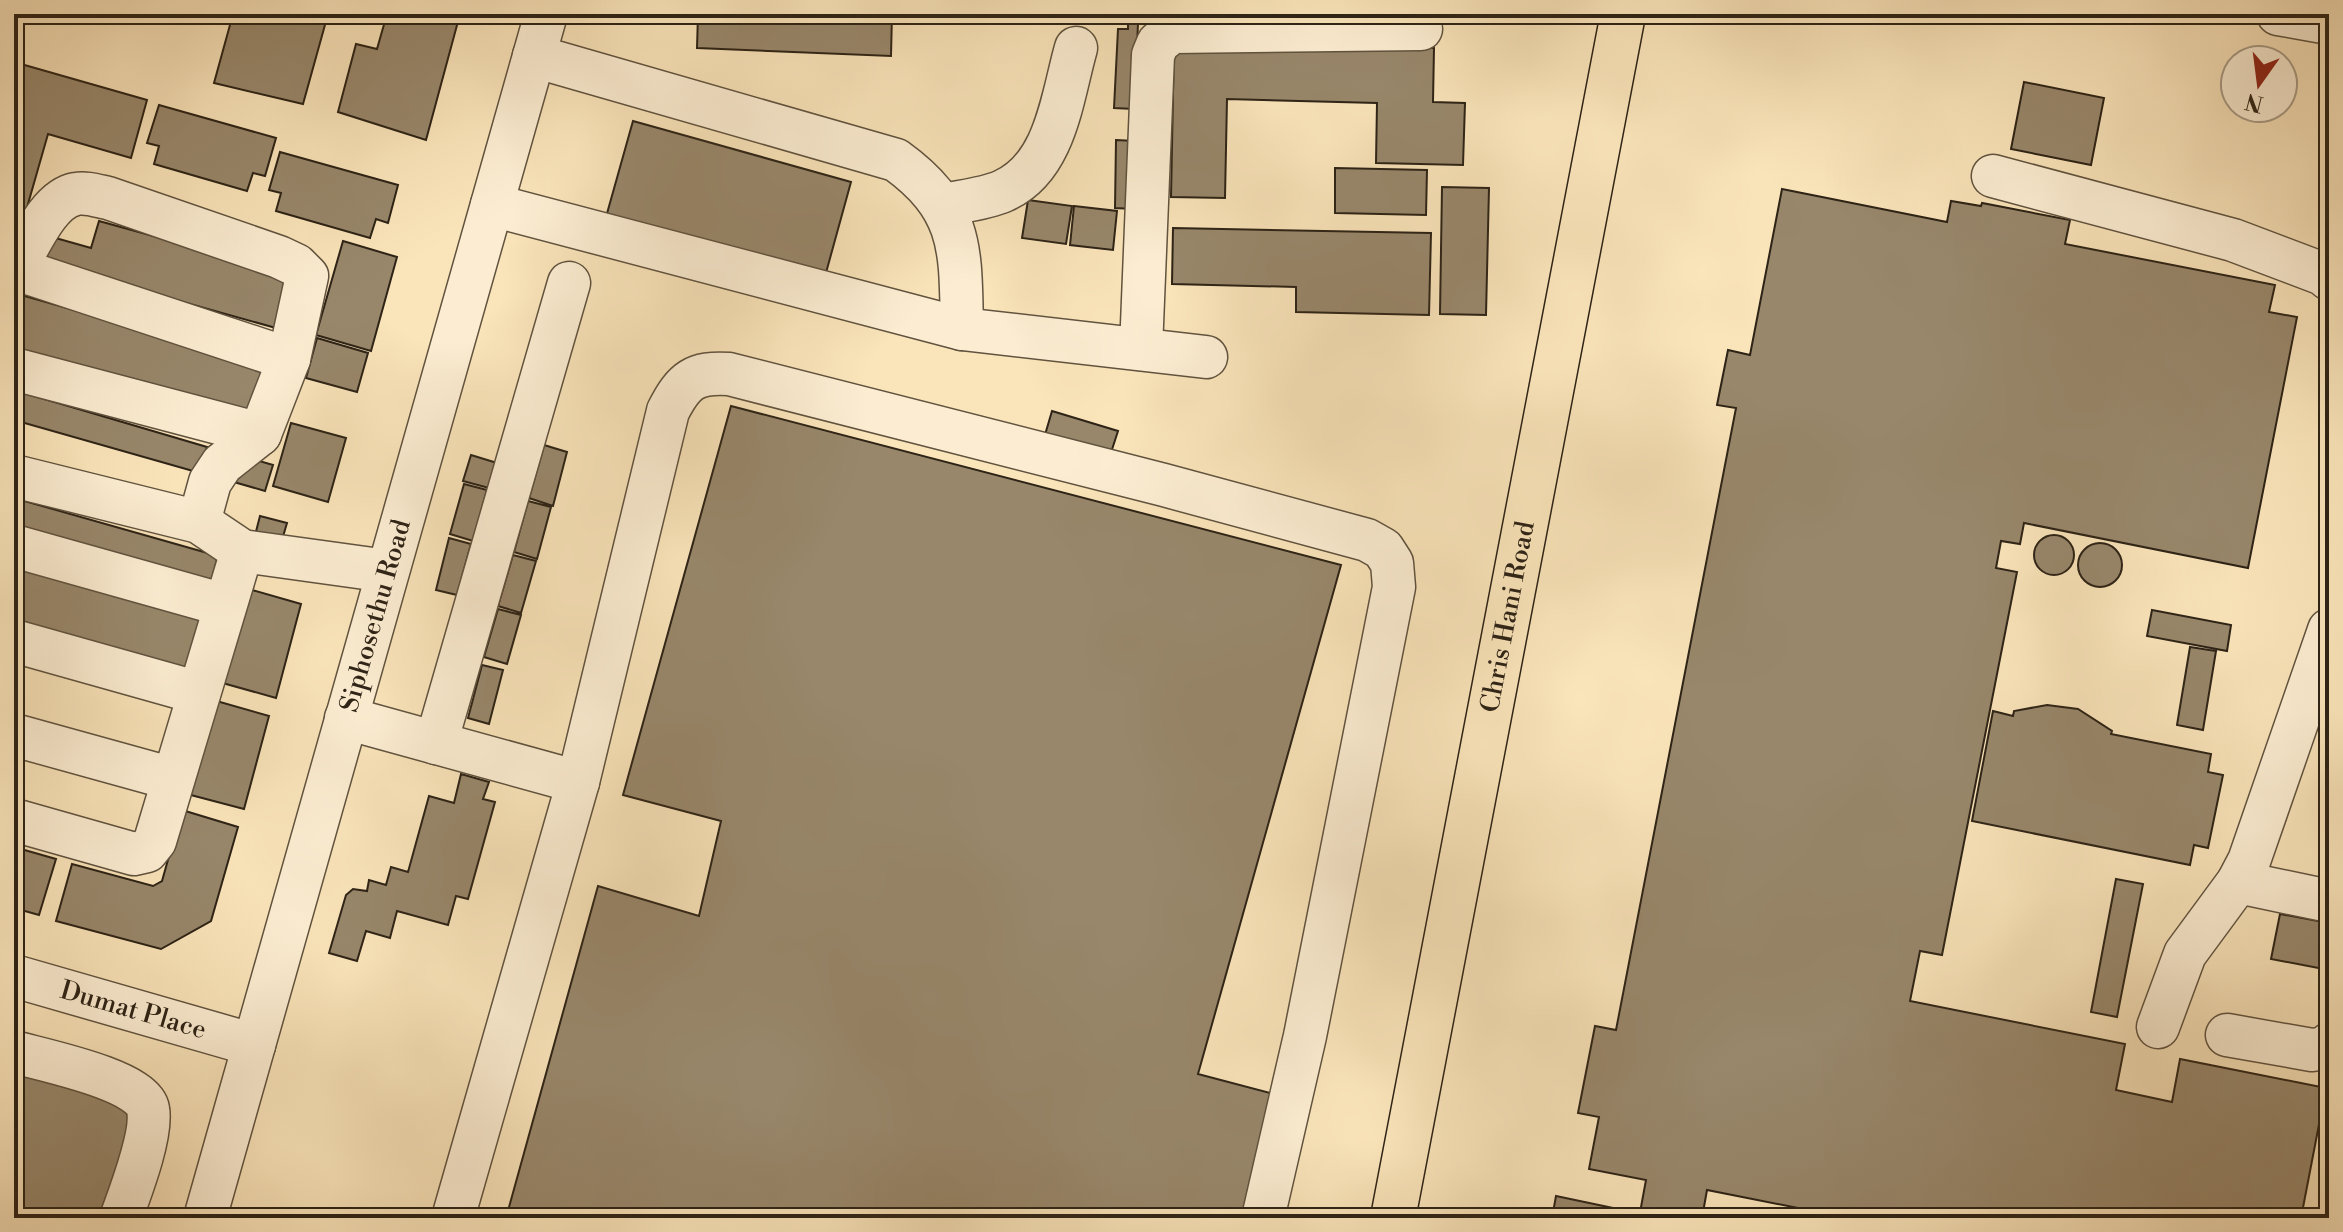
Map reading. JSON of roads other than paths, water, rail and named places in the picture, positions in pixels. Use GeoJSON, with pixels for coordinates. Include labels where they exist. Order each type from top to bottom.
{"type":"FeatureCollection","features":[{"type":"Feature","properties":{"kind":"main road","name":"Chris Hani Road"},"geometry":{"type":"LineString","coordinates":[[1393,1218],[1623,14]]}},
{"type":"Feature","properties":{"kind":"street","name":"Siphosethu Road"},"geometry":{"type":"LineString","coordinates":[[205,1218],[546,14]]}},
{"type":"Feature","properties":{"kind":"street"},"geometry":{"type":"LineString","coordinates":[[2278,14],[2329,23]]}},
{"type":"Feature","properties":{"kind":"street"},"geometry":{"type":"LineString","coordinates":[[1141,349],[1153,55],[1158,43],[1172,32],[1421,29]]}},
{"type":"Feature","properties":{"kind":"street"},"geometry":{"type":"LineString","coordinates":[[943,205],[1002,192],[1026,177],[1041,159],[1052,135],[1076,48]]}},
{"type":"Feature","properties":{"kind":"street"},"geometry":{"type":"LineString","coordinates":[[534,56],[896,160],[922,179],[943,205],[960,256],[962,329]]}},
{"type":"Feature","properties":{"kind":"street"},"geometry":{"type":"LineString","coordinates":[[1993,176],[2233,240],[2329,279]]}},
{"type":"Feature","properties":{"kind":"street"},"geometry":{"type":"LineString","coordinates":[[199,522],[210,482],[222,464],[260,434],[289,359],[307,276],[296,265],[108,198],[79,193],[61,199],[50,211],[15,270],[289,359]]}},
{"type":"Feature","properties":{"kind":"street"},"geometry":{"type":"LineString","coordinates":[[492,205],[962,329],[1206,357]]}},
{"type":"Feature","properties":{"kind":"street"},"geometry":{"type":"LineString","coordinates":[[436,743],[569,283]]}},
{"type":"Feature","properties":{"kind":"street"},"geometry":{"type":"LineString","coordinates":[[14,369],[260,434]]}},
{"type":"Feature","properties":{"kind":"street"},"geometry":{"type":"LineString","coordinates":[[453,1218],[578,782],[668,411],[678,392],[690,379],[709,373],[729,374],[1149,481],[1367,540],[1383,549],[1392,563],[1394,587],[1305,1036],[1263,1218]]}},
{"type":"Feature","properties":{"kind":"street"},"geometry":{"type":"LineString","coordinates":[[14,476],[199,522],[242,551],[387,571]]}},
{"type":"Feature","properties":{"kind":"street"},"geometry":{"type":"LineString","coordinates":[[14,546],[224,605]]}},
{"type":"Feature","properties":{"kind":"street"},"geometry":{"type":"LineString","coordinates":[[14,820],[134,854],[147,851],[155,841],[242,551]]}},
{"type":"Feature","properties":{"kind":"street"},"geometry":{"type":"LineString","coordinates":[[2158,1027],[2185,954],[2238,882],[2249,861],[2329,630]]}},
{"type":"Feature","properties":{"kind":"street"},"geometry":{"type":"LineString","coordinates":[[14,641],[199,693]]}},
{"type":"Feature","properties":{"kind":"street"},"geometry":{"type":"LineString","coordinates":[[346,718],[578,782]]}},
{"type":"Feature","properties":{"kind":"street"},"geometry":{"type":"LineString","coordinates":[[14,735],[173,779]]}},
{"type":"Feature","properties":{"kind":"street"},"geometry":{"type":"LineString","coordinates":[[2238,882],[2329,901]]}},
{"type":"Feature","properties":{"kind":"street","name":"Dumat Place"},"geometry":{"type":"LineString","coordinates":[[14,976],[254,1045]]}},
{"type":"Feature","properties":{"kind":"street"},"geometry":{"type":"LineString","coordinates":[[2227,1035],[2312,1050],[2326,1048],[2329,1044]]}},
{"type":"Feature","properties":{"kind":"street"},"geometry":{"type":"LineString","coordinates":[[14,1052],[125,1084],[142,1095],[148,1108],[148,1127],[121,1218]]}}]}
